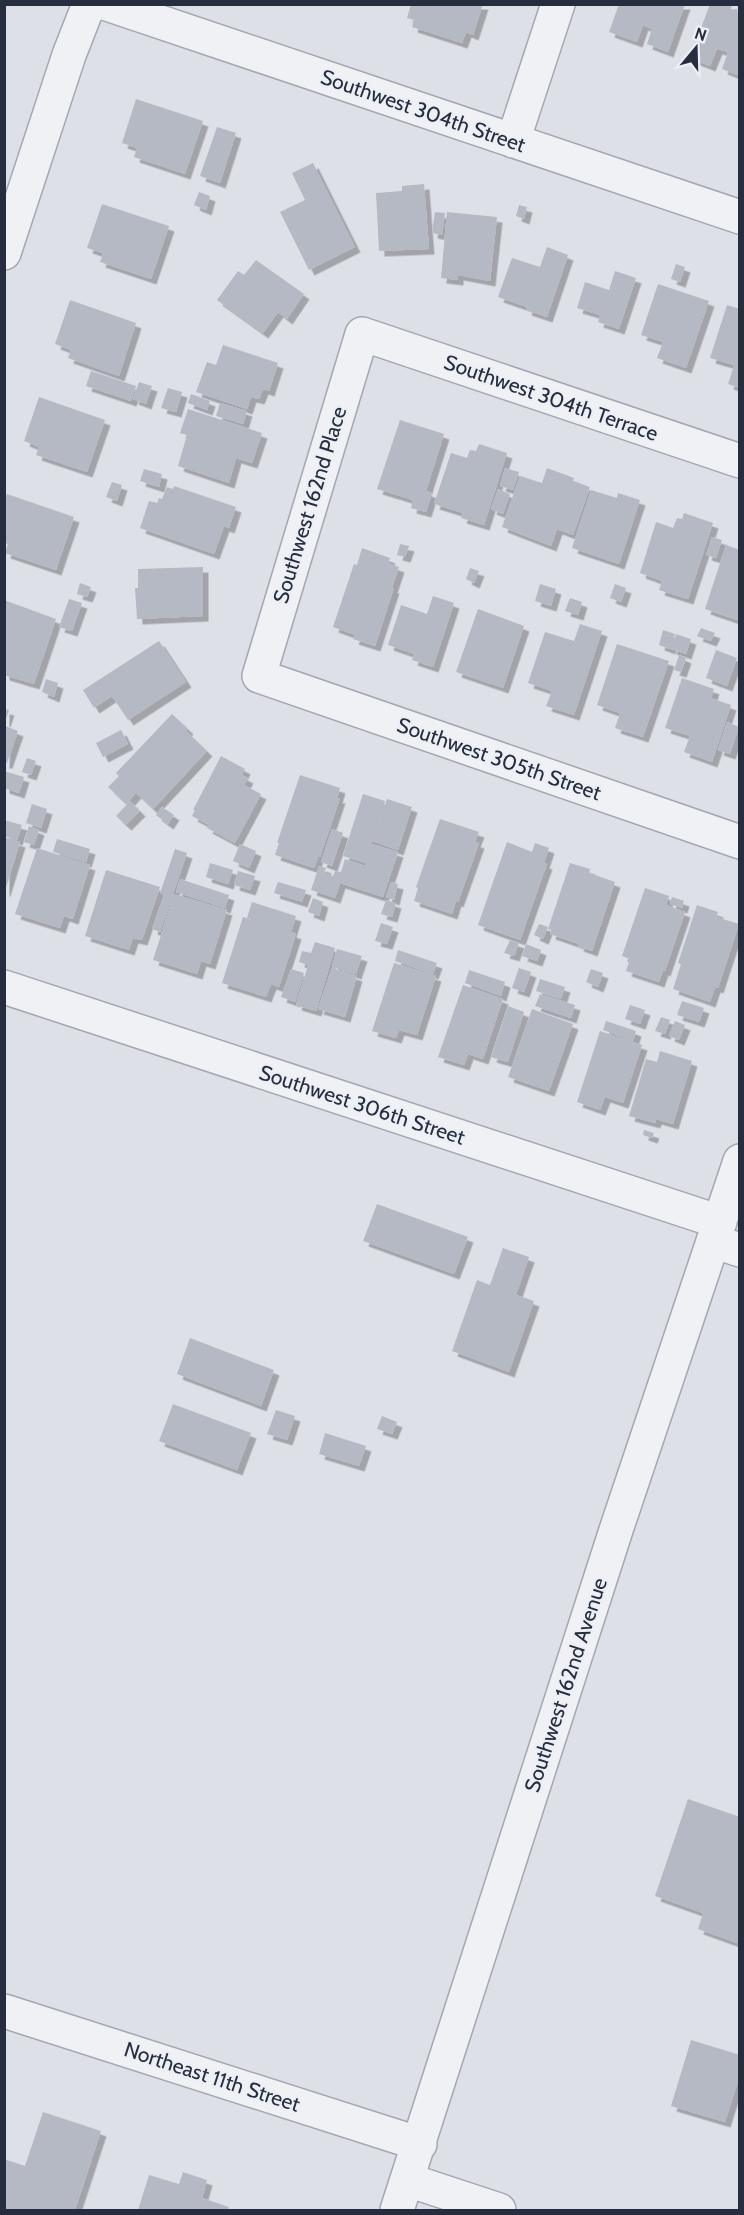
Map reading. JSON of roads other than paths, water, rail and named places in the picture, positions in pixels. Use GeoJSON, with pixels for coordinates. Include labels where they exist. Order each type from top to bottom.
{"type":"FeatureCollection","features":[{"type":"Feature","properties":{"kind":"street"},"geometry":{"type":"LineString","coordinates":[[4,253],[69,55],[89,4]]}},
{"type":"Feature","properties":{"kind":"street","name":"Southwest 304th Street"},"geometry":{"type":"LineString","coordinates":[[107,4],[740,217]]}},
{"type":"Feature","properties":{"kind":"street"},"geometry":{"type":"LineString","coordinates":[[513,141],[558,4]]}},
{"type":"Feature","properties":{"kind":"street","name":"Southwest 304th Terrace"},"geometry":{"type":"LineString","coordinates":[[362,334],[740,461]]}},
{"type":"Feature","properties":{"kind":"street","name":"Southwest 162nd Place"},"geometry":{"type":"LineString","coordinates":[[259,676],[362,334]]}},
{"type":"Feature","properties":{"kind":"street","name":"Southwest 305th Street"},"geometry":{"type":"LineString","coordinates":[[259,676],[740,842]]}},
{"type":"Feature","properties":{"kind":"street","name":"Southwest 306th Street"},"geometry":{"type":"LineString","coordinates":[[4,987],[724,1238]]}},
{"type":"Feature","properties":{"kind":"street","name":"Southwest 162nd Avenue"},"geometry":{"type":"LineString","coordinates":[[397,2211],[616,1530],[724,1238],[740,1161]]}},
{"type":"Feature","properties":{"kind":"street","name":"Northeast 11th Street"},"geometry":{"type":"LineString","coordinates":[[4,2011],[420,2144]]}},
{"type":"Feature","properties":{"kind":"street"},"geometry":{"type":"LineString","coordinates":[[408,2180],[499,2211]]}}]}
